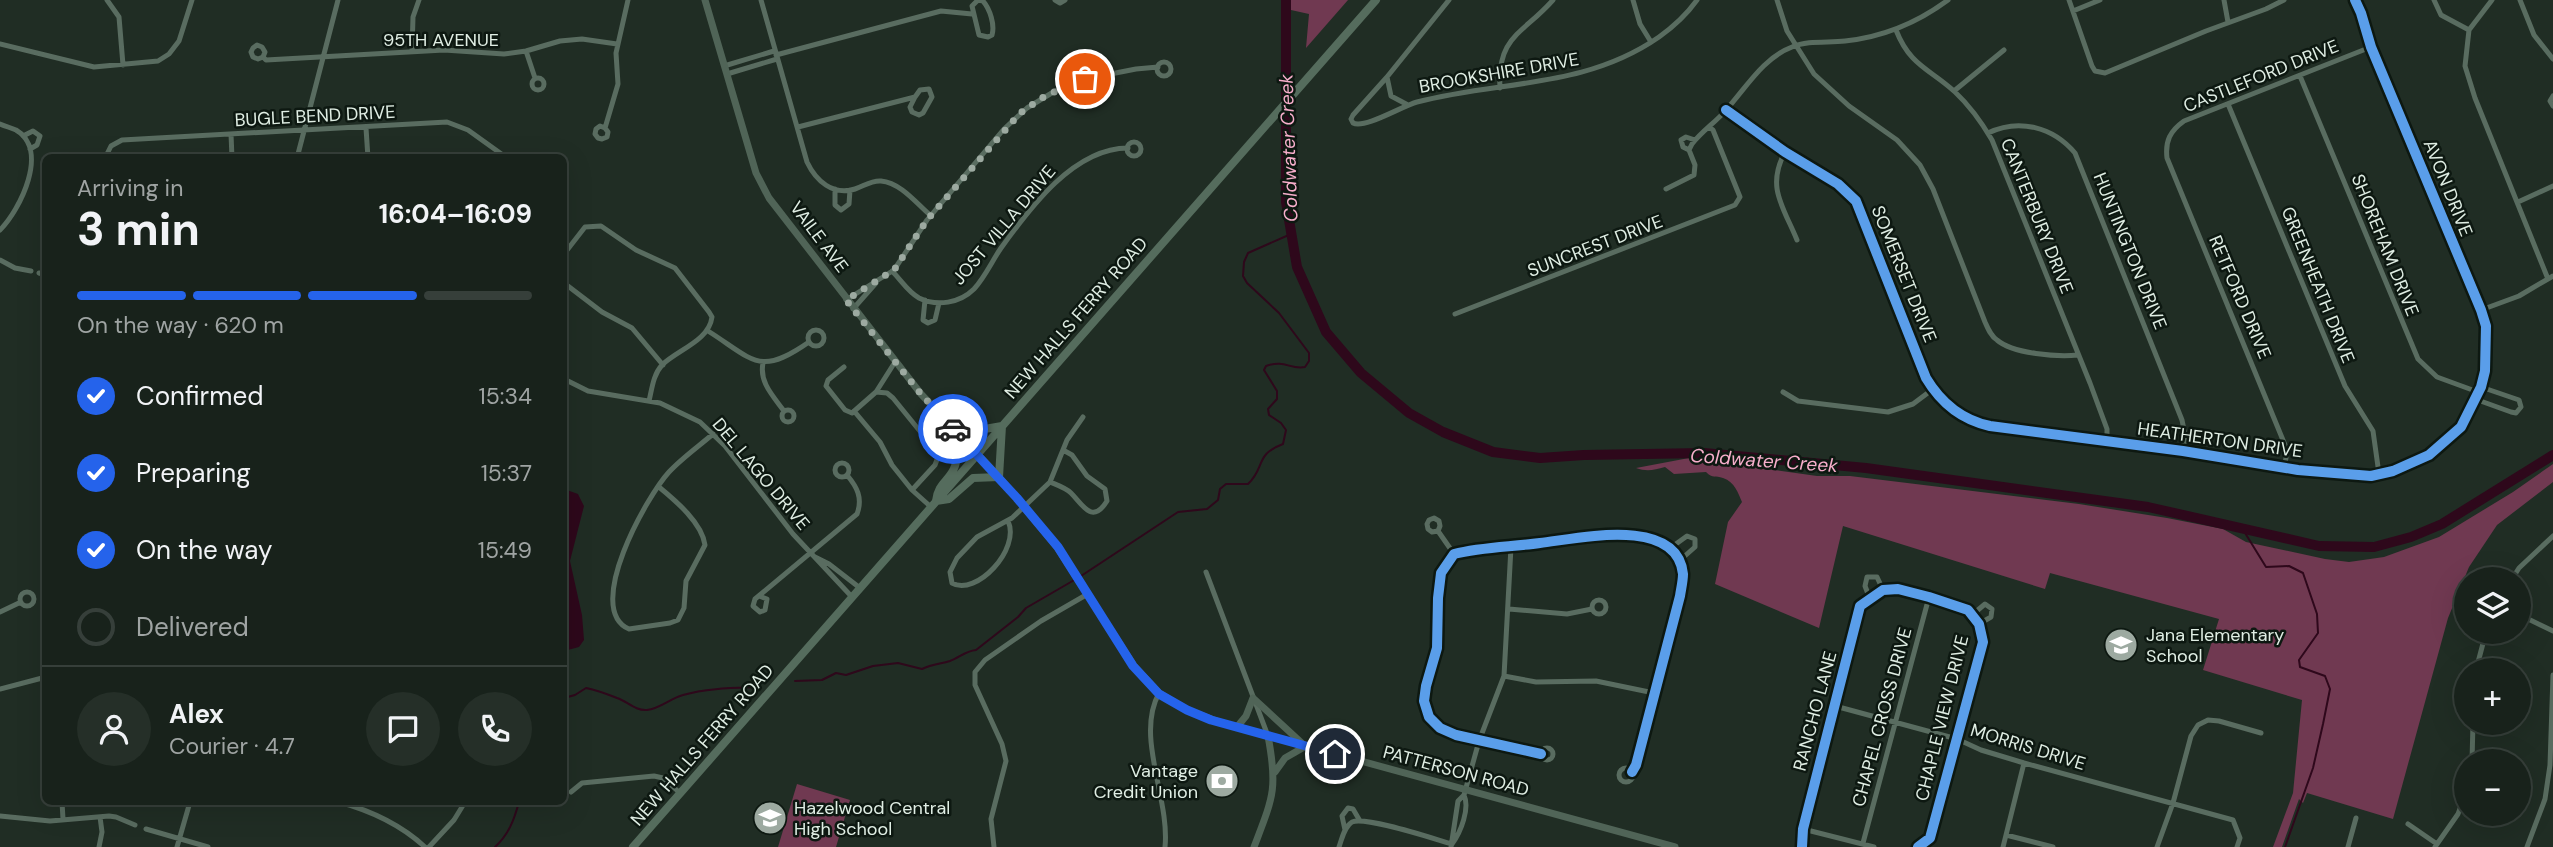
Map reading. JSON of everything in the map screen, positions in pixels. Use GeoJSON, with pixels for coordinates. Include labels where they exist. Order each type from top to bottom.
{"type":"FeatureCollection","features":[{"type":"Feature","properties":{"kind":"main road","name":"VAILE AVE"},"geometry":{"type":"LineString","coordinates":[[705,0],[760,181],[769,198],[895,362],[978,454]]}},
{"type":"Feature","properties":{"kind":"main road","name":"NEW HALLS FERRY ROAD"},"geometry":{"type":"LineString","coordinates":[[633,847],[1376,0]]}},
{"type":"Feature","properties":{"kind":"main road"},"geometry":{"type":"LineString","coordinates":[[1002,426],[999,477],[973,478],[949,499],[934,504],[940,486],[956,463],[951,427],[973,431],[1002,426]]}},
{"type":"Feature","properties":{"kind":"main road","name":"PATTERSON ROAD"},"geometry":{"type":"LineString","coordinates":[[978,454],[1058,547],[1133,666],[1159,694],[1187,710],[1268,736],[1650,844],[1675,847]]}},
{"type":"Feature","properties":{"kind":"main road"},"geometry":{"type":"LineString","coordinates":[[1237,727],[1246,716],[1253,698],[1306,746],[1285,758],[1275,772]]}},
{"type":"Feature","properties":{"kind":"main road"},"geometry":{"type":"LineString","coordinates":[[1254,847],[1273,796],[1275,772],[1268,736]]}},
{"type":"Feature","properties":{"kind":"street"},"geometry":{"type":"LineString","coordinates":[[107,0],[119,17],[122,65]]}},
{"type":"Feature","properties":{"kind":"street"},"geometry":{"type":"LineString","coordinates":[[0,44],[81,65],[122,65],[158,61],[169,54],[179,41],[192,0]]}},
{"type":"Feature","properties":{"kind":"street"},"geometry":{"type":"LineString","coordinates":[[298,154],[338,0]]}},
{"type":"Feature","properties":{"kind":"street"},"geometry":{"type":"LineString","coordinates":[[412,51],[413,17],[419,0]]}},
{"type":"Feature","properties":{"kind":"street"},"geometry":{"type":"LineString","coordinates":[[605,128],[618,84],[617,44],[628,0]]}},
{"type":"Feature","properties":{"kind":"street"},"geometry":{"type":"LineString","coordinates":[[761,0],[811,170],[816,179],[835,189],[850,190],[879,181],[889,183],[898,187],[930,215]]}},
{"type":"Feature","properties":{"kind":"street"},"geometry":{"type":"LineString","coordinates":[[1055,0],[1060,3],[1065,0]]}},
{"type":"Feature","properties":{"kind":"street"},"geometry":{"type":"LineString","coordinates":[[1387,77],[1449,0]]}},
{"type":"Feature","properties":{"kind":"street"},"geometry":{"type":"LineString","coordinates":[[1500,88],[1499,67],[1507,45],[1553,0]]}},
{"type":"Feature","properties":{"kind":"street"},"geometry":{"type":"LineString","coordinates":[[1633,0],[1640,24],[1651,42]]}},
{"type":"Feature","properties":{"kind":"street","name":"BROOKSHIRE DRIVE"},"geometry":{"type":"LineString","coordinates":[[1387,77],[1353,115],[1353,123],[1362,125],[1408,105],[1434,98],[1586,72],[1616,62],[1651,42],[1698,0]]}},
{"type":"Feature","properties":{"kind":"street"},"geometry":{"type":"LineString","coordinates":[[1777,0],[1787,31],[1805,63],[1825,86],[1896,140],[1920,165],[1933,190],[1985,322],[1996,340],[2013,349],[2055,355],[2078,355]]}},
{"type":"Feature","properties":{"kind":"street"},"geometry":{"type":"LineString","coordinates":[[1689,150],[1695,140],[1726,110],[1762,68],[1784,50],[1794,46],[1857,40],[1896,30],[1927,15],[1948,0]]}},
{"type":"Feature","properties":{"kind":"street"},"geometry":{"type":"LineString","coordinates":[[2069,0],[2092,66],[2099,73],[2110,72],[2284,0]]}},
{"type":"Feature","properties":{"kind":"street"},"geometry":{"type":"LineString","coordinates":[[2073,11],[2100,0]]}},
{"type":"Feature","properties":{"kind":"street"},"geometry":{"type":"LineString","coordinates":[[2224,0],[2228,22]]}},
{"type":"Feature","properties":{"kind":"street","name":"AVON DRIVE"},"geometry":{"type":"LineString","coordinates":[[2355,0],[2371,47],[2481,310],[2486,326],[2487,346],[2485,371],[2479,389]]}},
{"type":"Feature","properties":{"kind":"street"},"geometry":{"type":"LineString","coordinates":[[2434,0],[2441,15],[2469,30]]}},
{"type":"Feature","properties":{"kind":"street"},"geometry":{"type":"LineString","coordinates":[[2481,310],[2519,296],[2550,278],[2468,80],[2464,54],[2469,30],[2492,0]]}},
{"type":"Feature","properties":{"kind":"street"},"geometry":{"type":"LineString","coordinates":[[2520,0],[2534,35],[2553,58]]}},
{"type":"Feature","properties":{"kind":"street"},"geometry":{"type":"LineString","coordinates":[[983,1],[987,5],[993,27],[992,35],[979,35],[972,14],[974,2],[983,1]]}},
{"type":"Feature","properties":{"kind":"street"},"geometry":{"type":"LineString","coordinates":[[725,70],[941,11],[972,14]]}},
{"type":"Feature","properties":{"kind":"street","name":"CANTERBURY DRIVE"},"geometry":{"type":"LineString","coordinates":[[1896,30],[1910,56],[1954,90],[1988,133],[2078,355],[2106,429],[2106,442]]}},
{"type":"Feature","properties":{"kind":"street","name":"95TH AVENUE"},"geometry":{"type":"LineString","coordinates":[[263,57],[266,60],[444,50],[488,55],[526,51],[571,39],[617,44]]}},
{"type":"Feature","properties":{"kind":"street","name":"CASTLEFORD DRIVE"},"geometry":{"type":"LineString","coordinates":[[2168,140],[2176,127],[2184,121],[2371,47]]}},
{"type":"Feature","properties":{"kind":"street"},"geometry":{"type":"LineString","coordinates":[[1954,90],[2004,50]]}},
{"type":"Feature","properties":{"kind":"street"},"geometry":{"type":"LineString","coordinates":[[526,51],[535,78]]}},
{"type":"Feature","properties":{"kind":"street"},"geometry":{"type":"LineString","coordinates":[[846,300],[892,271],[930,215],[1004,129],[1036,102],[1085,79],[1157,67]]}},
{"type":"Feature","properties":{"kind":"street","name":"SHOREHAM DRIVE"},"geometry":{"type":"LineString","coordinates":[[2300,76],[2418,359],[2437,377],[2519,400],[2521,407],[2520,410],[2511,412],[2475,399]]}},
{"type":"Feature","properties":{"kind":"street","name":"BROOKSHIRE DRIVE"},"geometry":{"type":"LineString","coordinates":[[1387,77],[1391,96],[1408,105]]}},
{"type":"Feature","properties":{"kind":"street"},"geometry":{"type":"LineString","coordinates":[[798,127],[915,97],[925,88],[932,93],[919,115],[912,112],[910,107],[915,97]]}},
{"type":"Feature","properties":{"kind":"street"},"geometry":{"type":"LineString","coordinates":[[2553,96],[2550,101],[2553,106]]}},
{"type":"Feature","properties":{"kind":"street","name":"GREENHEATH DRIVE"},"geometry":{"type":"LineString","coordinates":[[2228,104],[2345,386],[2373,431],[2379,474]]}},
{"type":"Feature","properties":{"kind":"street","name":"SOMERSET DRIVE"},"geometry":{"type":"LineString","coordinates":[[1726,110],[1785,152],[1838,184],[1856,201],[1933,389]]}},
{"type":"Feature","properties":{"kind":"street"},"geometry":{"type":"LineString","coordinates":[[0,124],[16,130],[30,149],[30,172],[22,199],[0,230]]}},
{"type":"Feature","properties":{"kind":"street","name":"BUGLE BEND DRIVE"},"geometry":{"type":"LineString","coordinates":[[108,154],[116,143],[122,141],[454,124],[468,130],[501,154]]}},
{"type":"Feature","properties":{"kind":"street","name":"HUNTINGTON DRIVE"},"geometry":{"type":"LineString","coordinates":[[1988,133],[2012,126],[2040,128],[2061,140],[2075,153],[2182,420],[2185,435],[2183,451]]}},
{"type":"Feature","properties":{"kind":"street","name":"SUNCREST DRIVE"},"geometry":{"type":"LineString","coordinates":[[1455,314],[1731,207],[1740,197],[1713,130],[1709,127]]}},
{"type":"Feature","properties":{"kind":"street"},"geometry":{"type":"LineString","coordinates":[[366,128],[368,154]]}},
{"type":"Feature","properties":{"kind":"street"},"geometry":{"type":"LineString","coordinates":[[23,136],[33,131],[40,136],[37,145],[30,149]]}},
{"type":"Feature","properties":{"kind":"street"},"geometry":{"type":"LineString","coordinates":[[231,134],[232,154]]}},
{"type":"Feature","properties":{"kind":"street"},"geometry":{"type":"LineString","coordinates":[[1666,189],[1694,175],[1695,164],[1689,150],[1683,148],[1681,140],[1686,137],[1695,140]]}},
{"type":"Feature","properties":{"kind":"street","name":"RETFORD DRIVE"},"geometry":{"type":"LineString","coordinates":[[2168,140],[2167,158],[2285,445],[2284,467]]}},
{"type":"Feature","properties":{"kind":"street","name":"JOST VILLA DRIVE"},"geometry":{"type":"LineString","coordinates":[[892,271],[913,293],[925,300],[939,303],[958,300],[974,289],[1013,233],[1067,172],[1094,155],[1128,148]]}},
{"type":"Feature","properties":{"kind":"street"},"geometry":{"type":"LineString","coordinates":[[1785,152],[1777,169],[1776,183],[1797,240]]}},
{"type":"Feature","properties":{"kind":"street"},"geometry":{"type":"LineString","coordinates":[[2518,202],[2553,186]]}},
{"type":"Feature","properties":{"kind":"street"},"geometry":{"type":"LineString","coordinates":[[835,189],[835,205],[841,210],[849,204],[850,190]]}},
{"type":"Feature","properties":{"kind":"street"},"geometry":{"type":"LineString","coordinates":[[567,250],[585,227],[601,226],[636,250],[675,268],[712,317],[708,331],[663,365],[654,378],[649,401]]}},
{"type":"Feature","properties":{"kind":"street"},"geometry":{"type":"LineString","coordinates":[[0,260],[15,268],[31,271]]}},
{"type":"Feature","properties":{"kind":"street"},"geometry":{"type":"LineString","coordinates":[[853,309],[876,283]]}},
{"type":"Feature","properties":{"kind":"street"},"geometry":{"type":"LineString","coordinates":[[567,285],[602,312],[632,328],[663,365]]}},
{"type":"Feature","properties":{"kind":"street","name":"JOST VILLA DRIVE"},"geometry":{"type":"LineString","coordinates":[[925,300],[922,316],[928,323],[935,320],[939,303]]}},
{"type":"Feature","properties":{"kind":"street"},"geometry":{"type":"LineString","coordinates":[[708,331],[763,363],[785,358],[809,342]]}},
{"type":"Feature","properties":{"kind":"street"},"geometry":{"type":"LineString","coordinates":[[844,367],[828,380],[826,386],[845,410],[852,413],[876,392],[895,362]]}},
{"type":"Feature","properties":{"kind":"street"},"geometry":{"type":"LineString","coordinates":[[763,363],[762,370],[767,387],[784,411]]}},
{"type":"Feature","properties":{"kind":"street","name":"DEL LAGO DRIVE"},"geometry":{"type":"LineString","coordinates":[[567,380],[588,391],[649,401],[688,415],[713,434],[818,563],[852,597]]}},
{"type":"Feature","properties":{"kind":"street"},"geometry":{"type":"LineString","coordinates":[[1783,392],[1798,401],[1888,412],[1913,404],[1933,389]]}},
{"type":"Feature","properties":{"kind":"street","name":"HEATHERTON DRIVE"},"geometry":{"type":"LineString","coordinates":[[1933,389],[1955,412],[1981,424],[2344,475],[2379,474],[2416,462],[2440,447],[2461,427],[2479,389]]}},
{"type":"Feature","properties":{"kind":"street"},"geometry":{"type":"LineString","coordinates":[[876,392],[887,393],[893,398],[938,457],[935,465],[912,490]]}},
{"type":"Feature","properties":{"kind":"street"},"geometry":{"type":"LineString","coordinates":[[854,411],[880,442],[892,465],[912,490],[934,504]]}},
{"type":"Feature","properties":{"kind":"street"},"geometry":{"type":"LineString","coordinates":[[1008,521],[1012,534],[1010,543],[998,564],[973,583],[961,586],[953,583],[950,572],[967,547],[977,537],[1008,521],[1050,482],[1067,440],[1083,416]]}},
{"type":"Feature","properties":{"kind":"street"},"geometry":{"type":"LineString","coordinates":[[659,487],[701,531],[705,545],[686,581],[681,614],[670,623],[629,629],[619,622],[613,606],[622,551],[643,509],[668,472],[713,434]]}},
{"type":"Feature","properties":{"kind":"street"},"geometry":{"type":"LineString","coordinates":[[1050,482],[1067,489],[1085,510],[1098,510],[1107,500],[1105,489],[1087,476],[1072,455],[1063,450]]}},
{"type":"Feature","properties":{"kind":"street"},"geometry":{"type":"LineString","coordinates":[[759,596],[813,555],[857,514],[860,507],[859,493],[846,475]]}},
{"type":"Feature","properties":{"kind":"street"},"geometry":{"type":"LineString","coordinates":[[1437,531],[1454,554]]}},
{"type":"Feature","properties":{"kind":"street"},"geometry":{"type":"LineString","coordinates":[[1541,754],[1455,735],[1440,728],[1429,717],[1424,701],[1437,648],[1441,573],[1454,554],[1474,549],[1623,533],[1649,539],[1669,549],[1683,573],[1680,596],[1632,772]]}},
{"type":"Feature","properties":{"kind":"street"},"geometry":{"type":"LineString","coordinates":[[1669,549],[1687,536],[1695,539],[1695,547],[1678,562]]}},
{"type":"Feature","properties":{"kind":"street"},"geometry":{"type":"LineString","coordinates":[[2520,567],[2553,536]]}},
{"type":"Feature","properties":{"kind":"street"},"geometry":{"type":"LineString","coordinates":[[1339,847],[1345,830],[1352,822],[1360,821],[1451,845],[1463,820],[1467,802],[1465,792],[1479,741],[1504,676],[1511,547]]}},
{"type":"Feature","properties":{"kind":"street","name":"DEL LAGO DRIVE"},"geometry":{"type":"LineString","coordinates":[[813,555],[860,588]]}},
{"type":"Feature","properties":{"kind":"street"},"geometry":{"type":"LineString","coordinates":[[1206,572],[1268,736]]}},
{"type":"Feature","properties":{"kind":"street","name":"CHAPLE VIEW DRIVE"},"geometry":{"type":"LineString","coordinates":[[1870,598],[1865,586],[1867,577],[1877,577],[1881,591],[1898,589],[1963,607],[1979,624],[1983,642],[1930,838],[1923,846]]}},
{"type":"Feature","properties":{"kind":"street","name":"RANCHO LANE"},"geometry":{"type":"LineString","coordinates":[[1802,847],[1803,830],[1860,606],[1881,591]]}},
{"type":"Feature","properties":{"kind":"street"},"geometry":{"type":"LineString","coordinates":[[994,847],[991,819],[1006,761],[1002,744],[975,685],[975,672],[985,660],[1085,593]]}},
{"type":"Feature","properties":{"kind":"street","name":"CHAPEL CROSS DRIVE"},"geometry":{"type":"LineString","coordinates":[[1863,843],[1929,597]]}},
{"type":"Feature","properties":{"kind":"street"},"geometry":{"type":"LineString","coordinates":[[0,612],[21,602]]}},
{"type":"Feature","properties":{"kind":"street","name":"CHAPLE VIEW DRIVE"},"geometry":{"type":"LineString","coordinates":[[1972,615],[1982,605],[1989,605],[1992,609],[1991,617],[1979,624]]}},
{"type":"Feature","properties":{"kind":"street"},"geometry":{"type":"LineString","coordinates":[[1509,609],[1567,614],[1592,609]]}},
{"type":"Feature","properties":{"kind":"street"},"geometry":{"type":"LineString","coordinates":[[2531,620],[2553,631]]}},
{"type":"Feature","properties":{"kind":"street"},"geometry":{"type":"LineString","coordinates":[[2527,847],[2545,799],[2550,765],[2553,675]]}},
{"type":"Feature","properties":{"kind":"street"},"geometry":{"type":"LineString","coordinates":[[1504,676],[1536,682],[1596,681],[1654,693]]}},
{"type":"Feature","properties":{"kind":"street"},"geometry":{"type":"LineString","coordinates":[[0,689],[42,678]]}},
{"type":"Feature","properties":{"kind":"street"},"geometry":{"type":"LineString","coordinates":[[1159,694],[1152,707],[1150,726],[1165,816],[1165,847]]}},
{"type":"Feature","properties":{"kind":"street","name":"MORRIS DRIVE"},"geometry":{"type":"LineString","coordinates":[[1835,706],[1957,739],[1981,750],[2024,763],[2233,820],[2240,838],[2236,847]]}},
{"type":"Feature","properties":{"kind":"street"},"geometry":{"type":"LineString","coordinates":[[2157,847],[2173,803],[2191,736],[2198,725],[2208,720],[2219,721],[2261,733]]}},
{"type":"Feature","properties":{"kind":"street"},"geometry":{"type":"LineString","coordinates":[[2003,847],[2024,763]]}},
{"type":"Feature","properties":{"kind":"street"},"geometry":{"type":"LineString","coordinates":[[571,792],[582,783],[654,776],[663,778],[680,793]]}},
{"type":"Feature","properties":{"kind":"street"},"geometry":{"type":"LineString","coordinates":[[62,805],[64,819]]}},
{"type":"Feature","properties":{"kind":"street"},"geometry":{"type":"LineString","coordinates":[[177,847],[189,805]]}},
{"type":"Feature","properties":{"kind":"street"},"geometry":{"type":"LineString","coordinates":[[347,805],[387,819],[427,847],[454,820],[463,805]]}},
{"type":"Feature","properties":{"kind":"street"},"geometry":{"type":"LineString","coordinates":[[1345,830],[1342,816],[1348,808],[1353,809],[1360,821]]}},
{"type":"Feature","properties":{"kind":"street"},"geometry":{"type":"LineString","coordinates":[[0,817],[38,820],[116,817],[135,825]]}},
{"type":"Feature","properties":{"kind":"street"},"geometry":{"type":"LineString","coordinates":[[99,847],[102,832],[100,817]]}},
{"type":"Feature","properties":{"kind":"street"},"geometry":{"type":"LineString","coordinates":[[2348,847],[2356,818]]}},
{"type":"Feature","properties":{"kind":"street"},"geometry":{"type":"LineString","coordinates":[[2409,824],[2436,846],[2454,820]]}},
{"type":"Feature","properties":{"kind":"street"},"geometry":{"type":"LineString","coordinates":[[146,829],[208,847]]}},
{"type":"Feature","properties":{"kind":"street"},"geometry":{"type":"LineString","coordinates":[[1803,830],[1874,847]]}},
{"type":"Feature","properties":{"kind":"street"},"geometry":{"type":"LineString","coordinates":[[2006,835],[2053,847]]}},
{"type":"Feature","properties":{"kind":"shaded area"},"geometry":{"type":"Polygon","coordinates":[[[1291,0],[1348,0],[1306,48],[1309,14],[1291,10],[1291,0]]]}},
{"type":"Feature","properties":{"kind":"shaded area"},"geometry":{"type":"Polygon","coordinates":[[[1689,458],[1817,476],[1850,476],[2079,504],[2223,529],[2246,542],[2349,562],[2384,557],[2439,537],[2553,464],[2553,482],[2497,525],[2469,567],[2454,567],[2454,603],[2393,819],[2307,793],[2303,803],[2299,799],[2282,847],[2273,847],[2293,793],[2302,700],[2203,670],[2219,619],[2050,573],[2045,589],[1843,526],[1819,628],[1715,584],[1728,522],[1742,502],[1730,482],[1706,472],[1674,474],[1665,467],[1651,470],[1636,468],[1689,458]]]}},
{"type":"Feature","properties":{"kind":"shaded area"},"geometry":{"type":"Polygon","coordinates":[[[567,490],[578,494],[584,506],[570,561],[582,615],[584,640],[579,647],[567,650],[567,490]]]}},
{"type":"Feature","properties":{"kind":"shaded area"},"geometry":{"type":"Polygon","coordinates":[[[797,784],[850,800],[836,847],[778,847],[797,784]]]}},
{"type":"Feature","properties":{"kind":"waterway","name":"Coldwater Creek"},"geometry":{"type":"LineString","coordinates":[[1286,0],[1286,202],[1297,267],[1326,332],[1361,373],[1409,413],[1443,432],[1493,452],[1540,458],[1704,453],[1866,468],[2148,507],[2319,546],[2374,547],[2411,537],[2442,524],[2553,455]]}},
{"type":"Feature","properties":{"kind":"waterway"},"geometry":{"type":"LineString","coordinates":[[1081,576],[1178,512],[1207,509],[1218,500],[1220,489],[1226,484],[1248,484],[1268,452],[1283,444],[1286,430],[1269,415],[1268,409],[1277,399],[1277,391],[1264,370],[1266,366],[1273,364],[1305,367],[1309,361],[1309,353],[1279,313],[1243,276],[1248,253],[1291,234]]}},
{"type":"Feature","properties":{"kind":"waterway"},"geometry":{"type":"LineString","coordinates":[[2242,528],[2266,567],[2289,566],[2303,573],[2317,614],[2318,633],[2299,660],[2300,667],[2325,676],[2330,689],[2313,768],[2285,847]]}},
{"type":"Feature","properties":{"kind":"waterway"},"geometry":{"type":"LineString","coordinates":[[795,681],[822,680],[836,673],[846,675],[873,666],[898,663],[922,669],[950,661],[976,650],[1026,608],[1076,579]]}},
{"type":"Feature","properties":{"kind":"waterway"},"geometry":{"type":"LineString","coordinates":[[567,697],[586,688],[647,710],[692,693],[760,687]]}},
{"type":"Feature","properties":{"kind":"waterway"},"geometry":{"type":"LineString","coordinates":[[495,847],[504,837],[518,805]]}},
{"type":"Feature","properties":{"kind":"cycle path"},"geometry":{"type":"LineString","coordinates":[[1726,110],[1785,152],[1838,184],[1856,201],[1926,378],[1945,403],[1961,415],[1990,426],[2183,451],[2298,470],[2371,476],[2393,471],[2429,455],[2461,427],[2481,387],[2485,371],[2486,326],[2371,47],[2355,0]]}},
{"type":"Feature","properties":{"kind":"cycle path"},"geometry":{"type":"LineString","coordinates":[[1541,754],[1456,735],[1440,728],[1429,717],[1424,701],[1437,648],[1441,573],[1454,554],[1486,548],[1599,535],[1645,537],[1663,544],[1677,556],[1683,577],[1632,772]]}},
{"type":"Feature","properties":{"kind":"cycle path"},"geometry":{"type":"LineString","coordinates":[[1802,847],[1803,829],[1860,606],[1883,590],[1898,589],[1968,610],[1979,624],[1983,642],[1930,838],[1918,847]]}},
{"type":"Feature","properties":{"kind":"way so far"},"geometry":{"type":"LineString","coordinates":[[953,429],[921,394],[846,300],[894,270],[927,220],[1020,113],[1045,96],[1085,79]]}},
{"type":"Feature","properties":{"kind":"place","name":"Jana Elementary School"},"geometry":{"type":"Point","coordinates":[2121,645]}},
{"type":"Feature","properties":{"kind":"place","name":"Vantage Credit Union"},"geometry":{"type":"Point","coordinates":[1222,781]}},
{"type":"Feature","properties":{"kind":"place","name":"Hazelwood Central High School"},"geometry":{"type":"Point","coordinates":[770,818]}},
{"type":"Feature","properties":{"kind":"route"},"geometry":{"type":"LineString","coordinates":[[953,429],[1058,547],[1133,666],[1159,694],[1211,720],[1335,754]]}}]}
